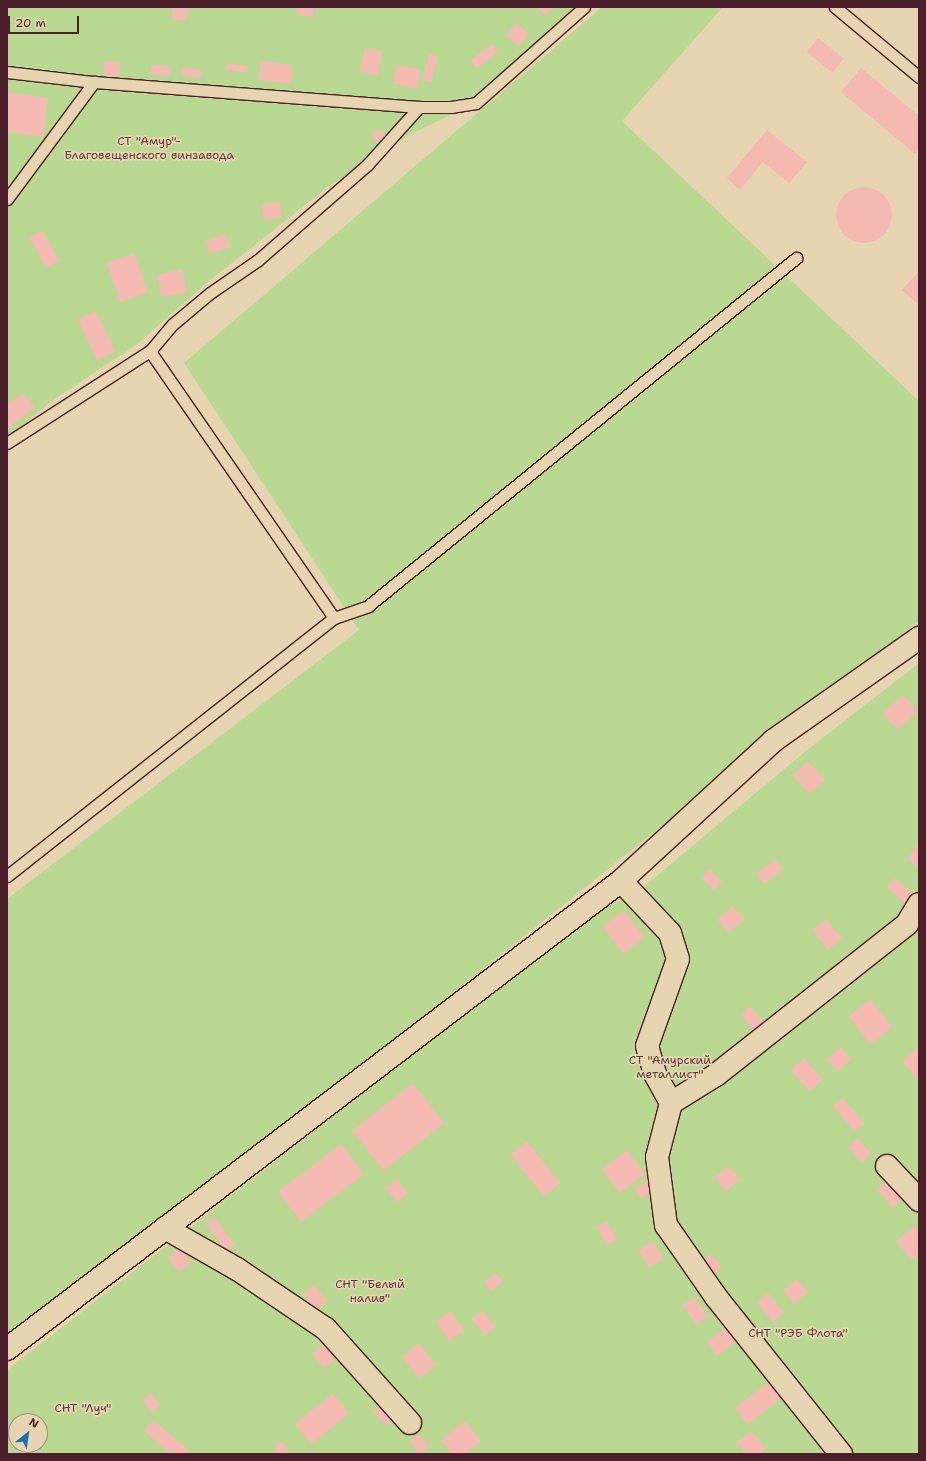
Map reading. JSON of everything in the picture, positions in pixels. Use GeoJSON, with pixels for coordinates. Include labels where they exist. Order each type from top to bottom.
{"type":"FeatureCollection","features":[{"type":"Feature","properties":{"kind":"street"},"geometry":{"type":"LineString","coordinates":[[7,1349],[621,881],[772,741],[919,638]]}},
{"type":"Feature","properties":{"kind":"street"},"geometry":{"type":"LineString","coordinates":[[621,881],[670,933],[678,959],[647,1046],[655,1074],[670,1103],[657,1157],[666,1224],[716,1297],[841,1454]]}},
{"type":"Feature","properties":{"kind":"street"},"geometry":{"type":"LineString","coordinates":[[670,1103],[716,1075],[907,924],[919,904]]}},
{"type":"Feature","properties":{"kind":"street"},"geometry":{"type":"LineString","coordinates":[[887,1166],[919,1200]]}},
{"type":"Feature","properties":{"kind":"street"},"geometry":{"type":"LineString","coordinates":[[165,1228],[237,1269],[326,1329],[410,1424]]}},
{"type":"Feature","properties":{"kind":"lane"},"geometry":{"type":"LineString","coordinates":[[7,72],[94,82],[420,107],[451,107],[476,103],[584,7]]}},
{"type":"Feature","properties":{"kind":"lane"},"geometry":{"type":"LineString","coordinates":[[835,7],[919,77]]}},
{"type":"Feature","properties":{"kind":"lane"},"geometry":{"type":"LineString","coordinates":[[7,199],[94,82]]}},
{"type":"Feature","properties":{"kind":"lane"},"geometry":{"type":"LineString","coordinates":[[7,443],[150,351],[173,324],[258,260],[367,165],[420,107]]}},
{"type":"Feature","properties":{"kind":"lane"},"geometry":{"type":"LineString","coordinates":[[7,876],[334,618],[368,606],[796,258]]}},
{"type":"Feature","properties":{"kind":"lane"},"geometry":{"type":"LineString","coordinates":[[150,351],[334,618]]}},
{"type":"Feature","properties":{"kind":"green space","name":"СТ \"Амур\"- Благовещенского винзавода"},"geometry":{"type":"Polygon","coordinates":[[[7,7],[594,7],[485,99],[409,135],[329,186],[213,278],[136,345],[53,400],[7,438],[7,7]]]}},
{"type":"Feature","properties":{"kind":"green space"},"geometry":{"type":"Polygon","coordinates":[[[602,7],[723,7],[622,121],[919,401],[919,621],[7,1349],[7,899],[359,630],[184,363],[602,7]]]}},
{"type":"Feature","properties":{"kind":"green space"},"geometry":{"type":"Polygon","coordinates":[[[919,663],[919,1454],[7,1454],[7,1370],[590,916],[641,889],[807,750],[919,663]]]}},
{"type":"Feature","properties":{"kind":"building"},"geometry":{"type":"Polygon","coordinates":[[[173,7],[188,7],[186,21],[171,19],[173,7]]]}},
{"type":"Feature","properties":{"kind":"building"},"geometry":{"type":"Polygon","coordinates":[[[298,7],[314,7],[313,17],[297,15],[298,7]]]}},
{"type":"Feature","properties":{"kind":"building"},"geometry":{"type":"Polygon","coordinates":[[[537,7],[554,7],[544,15],[537,7]]]}},
{"type":"Feature","properties":{"kind":"building"},"geometry":{"type":"Polygon","coordinates":[[[516,23],[529,34],[519,46],[506,35],[516,23]]]}},
{"type":"Feature","properties":{"kind":"building"},"geometry":{"type":"Polygon","coordinates":[[[818,38],[844,59],[832,73],[807,52],[818,38]]]}},
{"type":"Feature","properties":{"kind":"building"},"geometry":{"type":"Polygon","coordinates":[[[492,44],[498,52],[476,68],[470,60],[492,44]]]}},
{"type":"Feature","properties":{"kind":"building"},"geometry":{"type":"Polygon","coordinates":[[[365,48],[383,52],[377,75],[360,71],[365,48]]]}},
{"type":"Feature","properties":{"kind":"building"},"geometry":{"type":"Polygon","coordinates":[[[429,54],[438,56],[432,82],[423,80],[429,54]]]}},
{"type":"Feature","properties":{"kind":"building"},"geometry":{"type":"Polygon","coordinates":[[[104,61],[120,62],[119,76],[103,75],[104,61]]]}},
{"type":"Feature","properties":{"kind":"building"},"geometry":{"type":"Polygon","coordinates":[[[261,61],[293,65],[290,84],[259,80],[261,61]]]}},
{"type":"Feature","properties":{"kind":"building"},"geometry":{"type":"Polygon","coordinates":[[[227,63],[248,66],[247,73],[226,70],[227,63]]]}},
{"type":"Feature","properties":{"kind":"building"},"geometry":{"type":"Polygon","coordinates":[[[151,65],[170,66],[169,76],[150,75],[151,65]]]}},
{"type":"Feature","properties":{"kind":"building"},"geometry":{"type":"Polygon","coordinates":[[[397,65],[420,70],[417,89],[393,84],[397,65]]]}},
{"type":"Feature","properties":{"kind":"building"},"geometry":{"type":"Polygon","coordinates":[[[182,67],[203,71],[201,79],[180,75],[182,67]]]}},
{"type":"Feature","properties":{"kind":"building"},"geometry":{"type":"Polygon","coordinates":[[[861,68],[919,116],[919,149],[915,154],[841,92],[861,68]]]}},
{"type":"Feature","properties":{"kind":"building"},"geometry":{"type":"Polygon","coordinates":[[[7,92],[48,98],[43,137],[7,132],[7,92]]]}},
{"type":"Feature","properties":{"kind":"building"},"geometry":{"type":"Polygon","coordinates":[[[382,129],[385,138],[374,141],[372,132],[382,129]]]}},
{"type":"Feature","properties":{"kind":"building"},"geometry":{"type":"Polygon","coordinates":[[[767,130],[807,162],[789,183],[763,162],[740,190],[727,178],[767,130]]]}},
{"type":"Feature","properties":{"kind":"building"},"geometry":{"type":"Polygon","coordinates":[[[864,187],[875,189],[884,195],[890,204],[892,215],[890,226],[884,235],[875,241],[864,243],[853,241],[844,235],[838,226],[836,215],[838,204],[844,195],[853,189],[864,187]]]}},
{"type":"Feature","properties":{"kind":"building"},"geometry":{"type":"Polygon","coordinates":[[[279,201],[282,217],[264,220],[261,204],[279,201]]]}},
{"type":"Feature","properties":{"kind":"building"},"geometry":{"type":"Polygon","coordinates":[[[42,230],[59,261],[46,268],[29,237],[42,230]]]}},
{"type":"Feature","properties":{"kind":"building"},"geometry":{"type":"Polygon","coordinates":[[[226,234],[230,247],[210,254],[206,240],[226,234]]]}},
{"type":"Feature","properties":{"kind":"building"},"geometry":{"type":"Polygon","coordinates":[[[134,253],[148,293],[120,302],[107,262],[134,253]]]}},
{"type":"Feature","properties":{"kind":"building"},"geometry":{"type":"Polygon","coordinates":[[[182,269],[187,291],[162,297],[157,275],[182,269]]]}},
{"type":"Feature","properties":{"kind":"building"},"geometry":{"type":"Polygon","coordinates":[[[919,271],[919,305],[902,290],[919,271]]]}},
{"type":"Feature","properties":{"kind":"building"},"geometry":{"type":"Polygon","coordinates":[[[96,311],[115,352],[97,360],[78,319],[96,311]]]}},
{"type":"Feature","properties":{"kind":"building"},"geometry":{"type":"Polygon","coordinates":[[[23,393],[35,407],[7,429],[7,405],[23,393]]]}},
{"type":"Feature","properties":{"kind":"building"},"geometry":{"type":"Polygon","coordinates":[[[904,695],[918,712],[896,730],[882,713],[904,695]]]}},
{"type":"Feature","properties":{"kind":"building"},"geometry":{"type":"Polygon","coordinates":[[[808,761],[825,780],[809,794],[792,775],[808,761]]]}},
{"type":"Feature","properties":{"kind":"building"},"geometry":{"type":"Polygon","coordinates":[[[919,842],[919,868],[907,860],[919,842]]]}},
{"type":"Feature","properties":{"kind":"building"},"geometry":{"type":"Polygon","coordinates":[[[775,859],[783,869],[765,884],[756,874],[775,859]]]}},
{"type":"Feature","properties":{"kind":"building"},"geometry":{"type":"Polygon","coordinates":[[[710,869],[722,882],[713,890],[701,877],[710,869]]]}},
{"type":"Feature","properties":{"kind":"building"},"geometry":{"type":"Polygon","coordinates":[[[895,878],[914,895],[906,904],[887,887],[895,878]]]}},
{"type":"Feature","properties":{"kind":"building"},"geometry":{"type":"Polygon","coordinates":[[[733,906],[745,920],[729,933],[717,920],[733,906]]]}},
{"type":"Feature","properties":{"kind":"building"},"geometry":{"type":"Polygon","coordinates":[[[624,910],[644,937],[623,953],[602,926],[624,910]]]}},
{"type":"Feature","properties":{"kind":"building"},"geometry":{"type":"Polygon","coordinates":[[[826,919],[842,938],[828,950],[812,931],[826,919]]]}},
{"type":"Feature","properties":{"kind":"building"},"geometry":{"type":"Polygon","coordinates":[[[870,999],[893,1027],[871,1045],[848,1017],[870,999]]]}},
{"type":"Feature","properties":{"kind":"building"},"geometry":{"type":"Polygon","coordinates":[[[751,1006],[763,1022],[753,1030],[741,1014],[751,1006]]]}},
{"type":"Feature","properties":{"kind":"building"},"geometry":{"type":"Polygon","coordinates":[[[841,1047],[851,1059],[837,1071],[826,1059],[841,1047]]]}},
{"type":"Feature","properties":{"kind":"building"},"geometry":{"type":"Polygon","coordinates":[[[919,1047],[919,1078],[917,1080],[902,1061],[919,1047]]]}},
{"type":"Feature","properties":{"kind":"building"},"geometry":{"type":"Polygon","coordinates":[[[804,1058],[823,1080],[809,1092],[790,1070],[804,1058]]]}},
{"type":"Feature","properties":{"kind":"building"},"geometry":{"type":"Polygon","coordinates":[[[413,1083],[444,1123],[384,1171],[352,1130],[413,1083]]]}},
{"type":"Feature","properties":{"kind":"building"},"geometry":{"type":"Polygon","coordinates":[[[843,1098],[864,1123],[854,1132],[833,1106],[843,1098]]]}},
{"type":"Feature","properties":{"kind":"building"},"geometry":{"type":"Polygon","coordinates":[[[858,1138],[872,1154],[861,1163],[847,1147],[858,1138]]]}},
{"type":"Feature","properties":{"kind":"building"},"geometry":{"type":"Polygon","coordinates":[[[527,1141],[560,1184],[544,1196],[510,1154],[527,1141]]]}},
{"type":"Feature","properties":{"kind":"building"},"geometry":{"type":"Polygon","coordinates":[[[341,1144],[364,1174],[301,1222],[278,1192],[341,1144]]]}},
{"type":"Feature","properties":{"kind":"building"},"geometry":{"type":"Polygon","coordinates":[[[627,1150],[645,1174],[619,1193],[601,1169],[627,1150]]]}},
{"type":"Feature","properties":{"kind":"building"},"geometry":{"type":"Polygon","coordinates":[[[728,1166],[740,1180],[726,1191],[714,1178],[728,1166]]]}},
{"type":"Feature","properties":{"kind":"building"},"geometry":{"type":"Polygon","coordinates":[[[652,1177],[659,1187],[642,1199],[635,1189],[652,1177]]]}},
{"type":"Feature","properties":{"kind":"building"},"geometry":{"type":"Polygon","coordinates":[[[396,1179],[408,1194],[397,1203],[385,1188],[396,1179]]]}},
{"type":"Feature","properties":{"kind":"building"},"geometry":{"type":"Polygon","coordinates":[[[890,1179],[905,1198],[892,1208],[877,1189],[890,1179]]]}},
{"type":"Feature","properties":{"kind":"building"},"geometry":{"type":"Polygon","coordinates":[[[214,1217],[235,1244],[226,1251],[205,1224],[214,1217]]]}},
{"type":"Feature","properties":{"kind":"building"},"geometry":{"type":"Polygon","coordinates":[[[607,1221],[617,1239],[607,1245],[597,1227],[607,1221]]]}},
{"type":"Feature","properties":{"kind":"building"},"geometry":{"type":"Polygon","coordinates":[[[914,1226],[919,1232],[919,1254],[911,1260],[896,1241],[914,1226]]]}},
{"type":"Feature","properties":{"kind":"building"},"geometry":{"type":"Polygon","coordinates":[[[653,1241],[664,1259],[649,1268],[638,1250],[653,1241]]]}},
{"type":"Feature","properties":{"kind":"building"},"geometry":{"type":"Polygon","coordinates":[[[179,1248],[191,1263],[179,1272],[167,1257],[179,1248]]]}},
{"type":"Feature","properties":{"kind":"building"},"geometry":{"type":"Polygon","coordinates":[[[711,1254],[722,1267],[710,1277],[699,1264],[711,1254]]]}},
{"type":"Feature","properties":{"kind":"building"},"geometry":{"type":"Polygon","coordinates":[[[496,1273],[503,1282],[491,1291],[484,1282],[496,1273]]]}},
{"type":"Feature","properties":{"kind":"building"},"geometry":{"type":"Polygon","coordinates":[[[797,1279],[808,1292],[794,1304],[783,1291],[797,1279]]]}},
{"type":"Feature","properties":{"kind":"building"},"geometry":{"type":"Polygon","coordinates":[[[314,1285],[327,1301],[316,1310],[303,1294],[314,1285]]]}},
{"type":"Feature","properties":{"kind":"building"},"geometry":{"type":"Polygon","coordinates":[[[768,1293],[785,1313],[773,1323],[757,1303],[768,1293]]]}},
{"type":"Feature","properties":{"kind":"building"},"geometry":{"type":"Polygon","coordinates":[[[694,1297],[708,1316],[697,1325],[683,1305],[694,1297]]]}},
{"type":"Feature","properties":{"kind":"building"},"geometry":{"type":"Polygon","coordinates":[[[482,1310],[495,1326],[484,1335],[471,1319],[482,1310]]]}},
{"type":"Feature","properties":{"kind":"building"},"geometry":{"type":"Polygon","coordinates":[[[450,1311],[464,1330],[450,1341],[435,1322],[450,1311]]]}},
{"type":"Feature","properties":{"kind":"building"},"geometry":{"type":"Polygon","coordinates":[[[727,1327],[737,1341],[717,1355],[707,1342],[727,1327]]]}},
{"type":"Feature","properties":{"kind":"building"},"geometry":{"type":"Polygon","coordinates":[[[419,1343],[436,1365],[419,1379],[402,1357],[419,1343]]]}},
{"type":"Feature","properties":{"kind":"building"},"geometry":{"type":"Polygon","coordinates":[[[323,1345],[335,1360],[324,1369],[312,1354],[323,1345]]]}},
{"type":"Feature","properties":{"kind":"building"},"geometry":{"type":"Polygon","coordinates":[[[771,1380],[784,1397],[747,1424],[734,1408],[771,1380]]]}},
{"type":"Feature","properties":{"kind":"building"},"geometry":{"type":"Polygon","coordinates":[[[151,1393],[161,1406],[152,1412],[142,1400],[151,1393]]]}},
{"type":"Feature","properties":{"kind":"building"},"geometry":{"type":"Polygon","coordinates":[[[333,1393],[349,1413],[311,1444],[295,1424],[333,1393]]]}},
{"type":"Feature","properties":{"kind":"building"},"geometry":{"type":"Polygon","coordinates":[[[382,1404],[394,1419],[385,1426],[373,1411],[382,1404]]]}},
{"type":"Feature","properties":{"kind":"building"},"geometry":{"type":"Polygon","coordinates":[[[153,1420],[189,1450],[185,1454],[171,1454],[144,1431],[153,1420]]]}},
{"type":"Feature","properties":{"kind":"building"},"geometry":{"type":"Polygon","coordinates":[[[465,1421],[481,1441],[465,1454],[452,1454],[441,1440],[465,1421]]]}},
{"type":"Feature","properties":{"kind":"building"},"geometry":{"type":"Polygon","coordinates":[[[752,1431],[766,1449],[760,1454],[746,1454],[737,1442],[752,1431]]]}},
{"type":"Feature","properties":{"kind":"building"},"geometry":{"type":"Polygon","coordinates":[[[419,1434],[429,1447],[419,1454],[410,1441],[419,1434]]]}},
{"type":"Feature","properties":{"kind":"building"},"geometry":{"type":"Polygon","coordinates":[[[282,1441],[289,1451],[286,1454],[278,1454],[273,1448],[282,1441]]]}},
{"type":"Feature","properties":{"kind":"park label","name":"СТ \"Амурский металлист\""},"geometry":{"type":"Point","coordinates":[670,1068]}},
{"type":"Feature","properties":{"kind":"park label","name":"СНТ \"Белый налив\""},"geometry":{"type":"Point","coordinates":[370,1292]}},
{"type":"Feature","properties":{"kind":"park label","name":"СНТ \"РЭБ Флота\""},"geometry":{"type":"Point","coordinates":[798,1334]}},
{"type":"Feature","properties":{"kind":"park label","name":"СНТ \"Луч\""},"geometry":{"type":"Point","coordinates":[83,1409]}}]}
